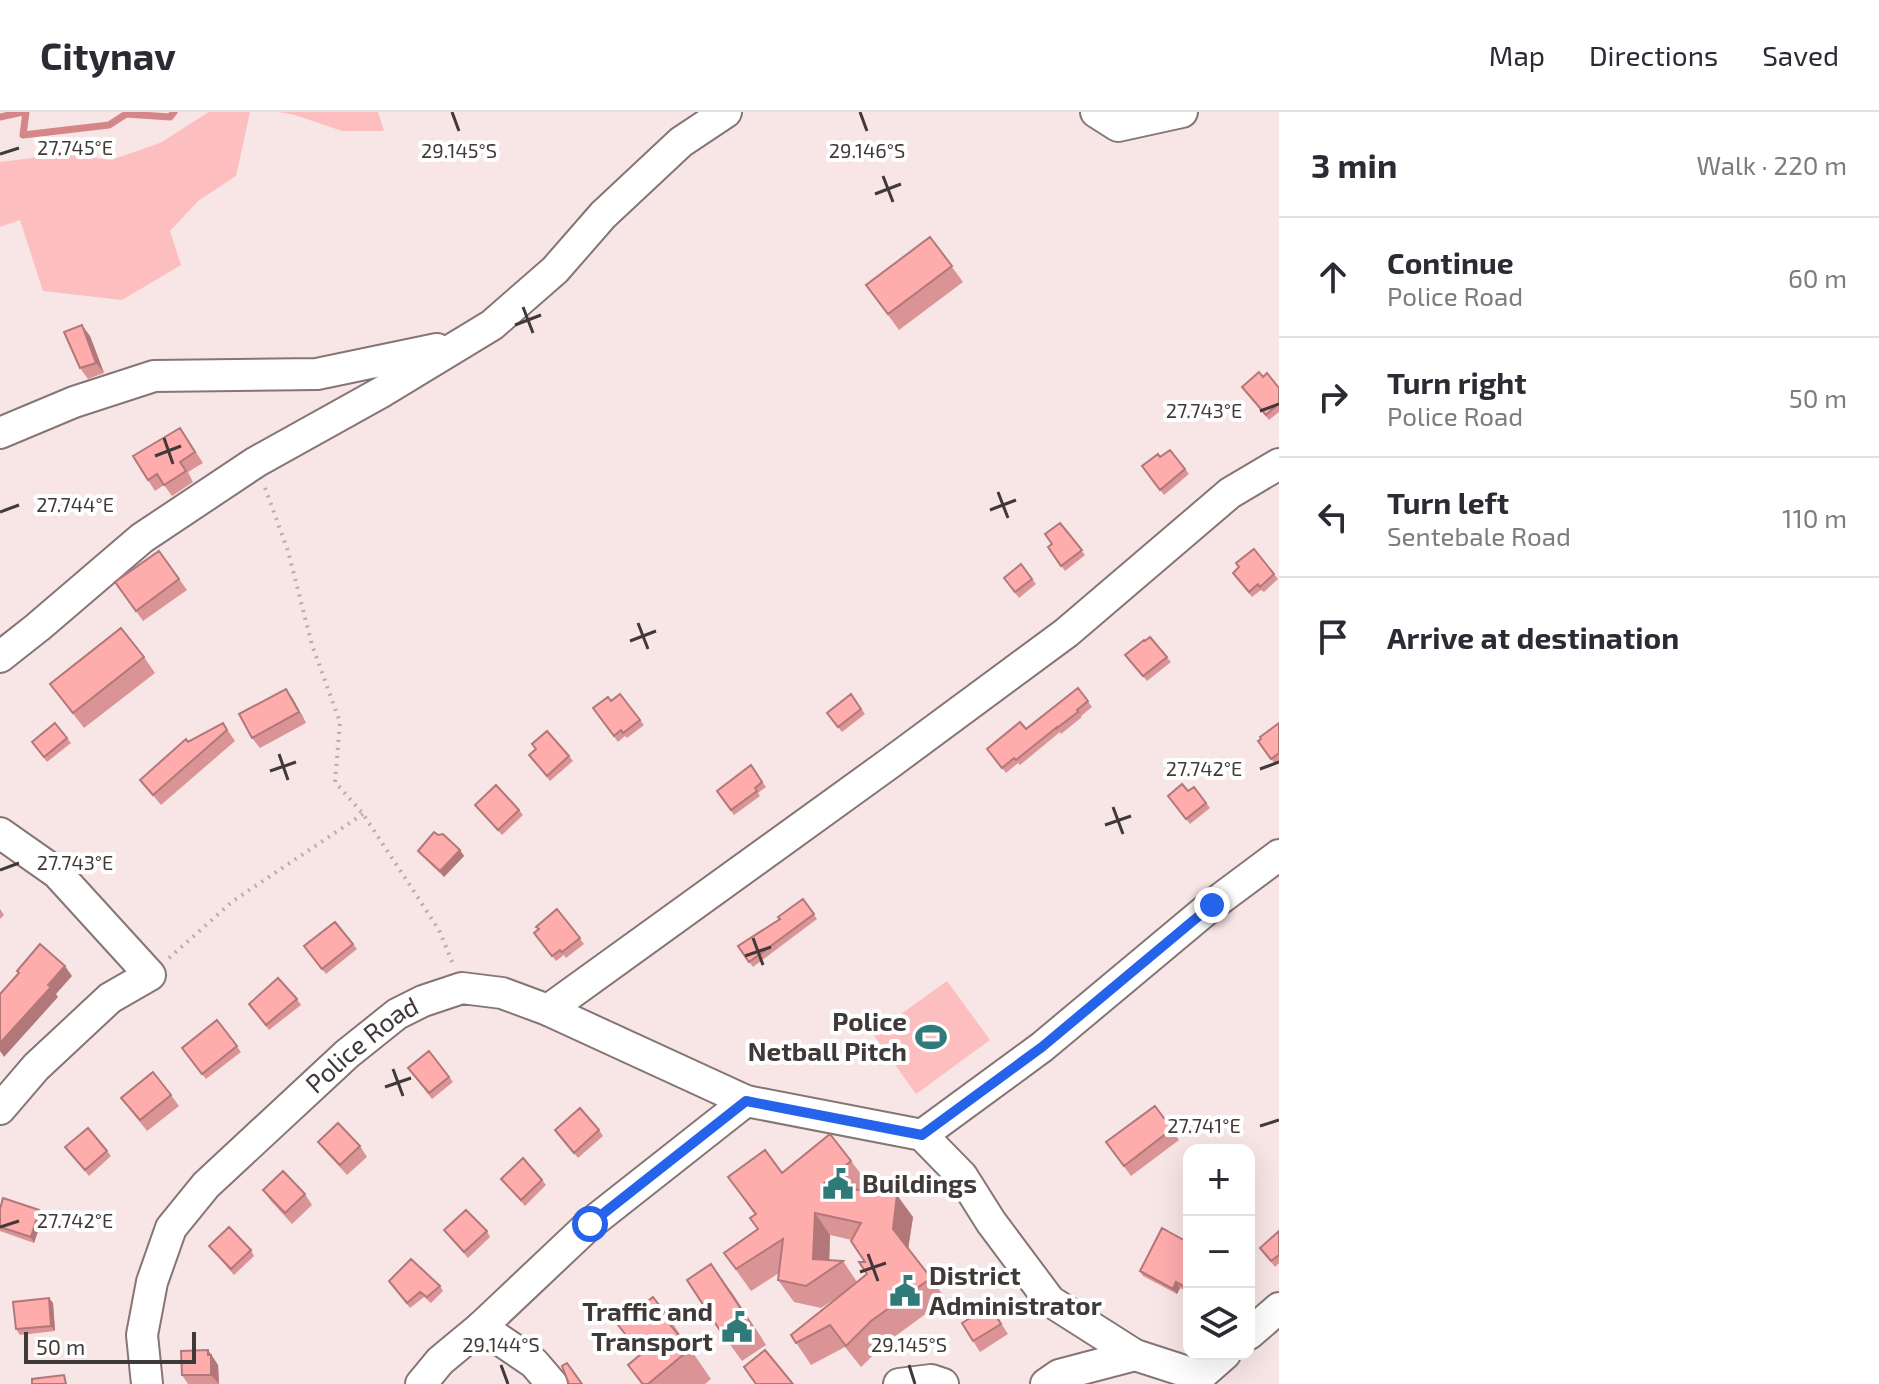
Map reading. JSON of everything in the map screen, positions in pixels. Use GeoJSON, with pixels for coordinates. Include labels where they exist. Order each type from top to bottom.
{"type":"FeatureCollection","features":[{"type":"Feature","properties":{"kind":"street"},"geometry":{"type":"LineString","coordinates":[[0,657],[142,538],[256,462],[380,393],[492,325],[555,270],[603,215],[681,142],[726,112]]}},
{"type":"Feature","properties":{"kind":"street"},"geometry":{"type":"LineString","coordinates":[[1096,112],[1118,126],[1182,112]]}},
{"type":"Feature","properties":{"kind":"street"},"geometry":{"type":"LineString","coordinates":[[0,433],[74,402],[154,376],[317,374],[459,345]]}},
{"type":"Feature","properties":{"kind":"street"},"geometry":{"type":"LineString","coordinates":[[548,1010],[1066,633],[1230,493],[1279,464]]}},
{"type":"Feature","properties":{"kind":"street"},"geometry":{"type":"LineString","coordinates":[[0,833],[57,873],[150,975],[110,998],[36,1067],[0,1109]]}},
{"type":"Feature","properties":{"kind":"street"},"geometry":{"type":"LineString","coordinates":[[1219,1360],[1197,1380],[1135,1355],[1050,1301],[991,1222],[962,1176],[922,1135],[1042,1047],[1212,905],[1279,855]]}},
{"type":"Feature","properties":{"kind":"street","name":"Police Road"},"geometry":{"type":"LineString","coordinates":[[147,1384],[142,1335],[152,1282],[171,1228],[206,1185],[347,1054],[397,1014],[423,1001],[462,988],[502,993],[548,1010],[746,1101],[922,1135]]}},
{"type":"Feature","properties":{"kind":"street"},"geometry":{"type":"LineString","coordinates":[[421,1384],[440,1361],[481,1327],[590,1224],[746,1101]]}},
{"type":"Feature","properties":{"kind":"street"},"geometry":{"type":"LineString","coordinates":[[1255,1329],[1279,1308]]}},
{"type":"Feature","properties":{"kind":"street"},"geometry":{"type":"LineString","coordinates":[[481,1327],[534,1363],[552,1384]]}},
{"type":"Feature","properties":{"kind":"street"},"geometry":{"type":"LineString","coordinates":[[1046,1384],[1059,1375],[1135,1355]]}},
{"type":"Feature","properties":{"kind":"street"},"geometry":{"type":"LineString","coordinates":[[899,1384],[931,1380],[943,1384]]}},
{"type":"Feature","properties":{"kind":"path"},"geometry":{"type":"LineString","coordinates":[[256,462],[288,551],[312,645],[340,722],[335,782],[363,814],[439,930],[462,988]]}},
{"type":"Feature","properties":{"kind":"path"},"geometry":{"type":"LineString","coordinates":[[150,975],[233,901],[363,814]]}},
{"type":"Feature","properties":{"kind":"shaded area"},"geometry":{"type":"Polygon","coordinates":[[[209,112],[250,112],[236,176],[198,201],[170,231],[181,265],[122,300],[43,291],[20,220],[0,227],[0,162],[64,154],[111,160],[160,143],[209,112]]]}},
{"type":"Feature","properties":{"kind":"shaded area"},"geometry":{"type":"Polygon","coordinates":[[[279,112],[378,112],[384,131],[342,131],[279,112]]]}},
{"type":"Feature","properties":{"kind":"shaded area","name":"Police Netball Pitch"},"geometry":{"type":"Polygon","coordinates":[[[947,981],[990,1040],[916,1094],[873,1034],[947,981]]]}},
{"type":"Feature","properties":{"kind":"building"},"geometry":{"type":"Polygon","coordinates":[[[930,237],[952,266],[888,314],[866,285],[930,237]]]}},
{"type":"Feature","properties":{"kind":"building"},"geometry":{"type":"Polygon","coordinates":[[[82,325],[96,363],[80,368],[64,332],[82,325]]]}},
{"type":"Feature","properties":{"kind":"building"},"geometry":{"type":"Polygon","coordinates":[[[1259,372],[1263,377],[1267,373],[1279,388],[1279,403],[1266,415],[1242,387],[1259,372]]]}},
{"type":"Feature","properties":{"kind":"building"},"geometry":{"type":"Polygon","coordinates":[[[180,428],[195,452],[180,462],[186,471],[164,485],[157,474],[148,480],[133,456],[180,428]]]}},
{"type":"Feature","properties":{"kind":"building"},"geometry":{"type":"Polygon","coordinates":[[[1170,450],[1185,469],[1160,490],[1142,466],[1158,454],[1160,457],[1170,450]]]}},
{"type":"Feature","properties":{"kind":"building"},"geometry":{"type":"Polygon","coordinates":[[[1060,523],[1082,550],[1061,566],[1048,547],[1052,544],[1045,534],[1060,523]]]}},
{"type":"Feature","properties":{"kind":"building"},"geometry":{"type":"Polygon","coordinates":[[[1254,549],[1274,574],[1249,592],[1233,573],[1239,567],[1236,563],[1254,549]]]}},
{"type":"Feature","properties":{"kind":"building"},"geometry":{"type":"Polygon","coordinates":[[[159,551],[179,579],[136,611],[115,582],[159,551]]]}},
{"type":"Feature","properties":{"kind":"building"},"geometry":{"type":"Polygon","coordinates":[[[1021,564],[1032,579],[1015,592],[1004,578],[1021,564]]]}},
{"type":"Feature","properties":{"kind":"building"},"geometry":{"type":"Polygon","coordinates":[[[121,628],[144,657],[73,713],[50,684],[121,628]]]}},
{"type":"Feature","properties":{"kind":"building"},"geometry":{"type":"Polygon","coordinates":[[[1150,637],[1167,657],[1143,676],[1125,655],[1150,637]]]}},
{"type":"Feature","properties":{"kind":"building"},"geometry":{"type":"Polygon","coordinates":[[[1078,688],[1088,701],[1078,712],[1002,768],[987,749],[1020,722],[1026,729],[1078,688]]]}},
{"type":"Feature","properties":{"kind":"building"},"geometry":{"type":"Polygon","coordinates":[[[286,689],[299,712],[252,738],[239,714],[286,689]]]}},
{"type":"Feature","properties":{"kind":"building"},"geometry":{"type":"Polygon","coordinates":[[[620,694],[640,720],[614,736],[593,708],[608,697],[611,701],[620,694]]]}},
{"type":"Feature","properties":{"kind":"building"},"geometry":{"type":"Polygon","coordinates":[[[851,694],[861,709],[838,727],[827,713],[851,694]]]}},
{"type":"Feature","properties":{"kind":"building"},"geometry":{"type":"Polygon","coordinates":[[[55,723],[67,738],[44,757],[32,742],[55,723]]]}},
{"type":"Feature","properties":{"kind":"building"},"geometry":{"type":"Polygon","coordinates":[[[223,723],[227,730],[153,795],[140,780],[186,739],[188,742],[223,723]]]}},
{"type":"Feature","properties":{"kind":"building"},"geometry":{"type":"Polygon","coordinates":[[[1279,723],[1279,753],[1271,759],[1258,741],[1279,723]]]}},
{"type":"Feature","properties":{"kind":"building"},"geometry":{"type":"Polygon","coordinates":[[[547,731],[569,756],[547,776],[529,755],[536,749],[532,744],[547,731]]]}},
{"type":"Feature","properties":{"kind":"building"},"geometry":{"type":"Polygon","coordinates":[[[751,765],[762,782],[755,788],[757,791],[731,810],[717,791],[751,765]]]}},
{"type":"Feature","properties":{"kind":"building"},"geometry":{"type":"Polygon","coordinates":[[[1182,784],[1188,791],[1194,787],[1206,803],[1186,819],[1168,796],[1182,784]]]}},
{"type":"Feature","properties":{"kind":"building"},"geometry":{"type":"Polygon","coordinates":[[[496,785],[519,810],[498,830],[475,805],[496,785]]]}},
{"type":"Feature","properties":{"kind":"building"},"geometry":{"type":"Polygon","coordinates":[[[434,832],[443,834],[460,850],[440,871],[418,851],[434,832]]]}},
{"type":"Feature","properties":{"kind":"building"},"geometry":{"type":"Polygon","coordinates":[[[803,899],[814,914],[749,962],[738,946],[780,919],[778,917],[803,899]]]}},
{"type":"Feature","properties":{"kind":"building"},"geometry":{"type":"Polygon","coordinates":[[[557,909],[580,938],[552,956],[534,933],[539,929],[536,927],[557,909]]]}},
{"type":"Feature","properties":{"kind":"building"},"geometry":{"type":"Polygon","coordinates":[[[335,922],[353,944],[322,969],[304,946],[335,922]]]}},
{"type":"Feature","properties":{"kind":"building"},"geometry":{"type":"Polygon","coordinates":[[[40,944],[65,966],[48,985],[51,987],[0,1043],[0,994],[40,944]]]}},
{"type":"Feature","properties":{"kind":"building"},"geometry":{"type":"Polygon","coordinates":[[[278,978],[297,999],[266,1025],[249,1004],[278,978]]]}},
{"type":"Feature","properties":{"kind":"building"},"geometry":{"type":"Polygon","coordinates":[[[217,1020],[237,1046],[202,1074],[182,1048],[217,1020]]]}},
{"type":"Feature","properties":{"kind":"building"},"geometry":{"type":"Polygon","coordinates":[[[429,1051],[449,1077],[429,1093],[408,1068],[429,1051]]]}},
{"type":"Feature","properties":{"kind":"building"},"geometry":{"type":"Polygon","coordinates":[[[153,1072],[171,1095],[140,1120],[121,1098],[153,1072]]]}},
{"type":"Feature","properties":{"kind":"building"},"geometry":{"type":"Polygon","coordinates":[[[1155,1106],[1172,1129],[1124,1166],[1106,1142],[1155,1106]]]}},
{"type":"Feature","properties":{"kind":"building"},"geometry":{"type":"Polygon","coordinates":[[[580,1108],[599,1130],[574,1153],[555,1130],[580,1108]]]}},
{"type":"Feature","properties":{"kind":"building"},"geometry":{"type":"Polygon","coordinates":[[[338,1123],[360,1146],[340,1165],[318,1142],[338,1123]]]}},
{"type":"Feature","properties":{"kind":"building"},"geometry":{"type":"Polygon","coordinates":[[[88,1128],[107,1151],[85,1170],[65,1147],[88,1128]]]}},
{"type":"Feature","properties":{"kind":"building"},"geometry":{"type":"Polygon","coordinates":[[[830,1134],[851,1161],[822,1185],[897,1195],[893,1229],[931,1278],[871,1321],[846,1346],[830,1325],[796,1343],[791,1335],[867,1274],[859,1262],[865,1262],[851,1241],[861,1223],[815,1213],[813,1259],[843,1261],[806,1286],[778,1280],[783,1239],[736,1269],[724,1253],[758,1229],[750,1218],[756,1214],[728,1177],[765,1150],[782,1173],[830,1134]]]}},
{"type":"Feature","properties":{"kind":"building"},"geometry":{"type":"Polygon","coordinates":[[[523,1158],[542,1180],[521,1200],[501,1179],[523,1158]]]}},
{"type":"Feature","properties":{"kind":"building"},"geometry":{"type":"Polygon","coordinates":[[[283,1171],[305,1194],[285,1213],[263,1190],[283,1171]]]}},
{"type":"Feature","properties":{"kind":"building"},"geometry":{"type":"Polygon","coordinates":[[[3,1198],[39,1210],[31,1237],[0,1227],[3,1198]]]}},
{"type":"Feature","properties":{"kind":"building"},"geometry":{"type":"Polygon","coordinates":[[[466,1210],[487,1231],[464,1252],[444,1230],[466,1210]]]}},
{"type":"Feature","properties":{"kind":"building"},"geometry":{"type":"Polygon","coordinates":[[[229,1227],[251,1250],[231,1269],[209,1246],[229,1227]]]}},
{"type":"Feature","properties":{"kind":"building"},"geometry":{"type":"Polygon","coordinates":[[[1162,1228],[1183,1240],[1183,1286],[1176,1282],[1173,1289],[1140,1271],[1162,1228]]]}},
{"type":"Feature","properties":{"kind":"building"},"geometry":{"type":"Polygon","coordinates":[[[1279,1231],[1279,1255],[1271,1261],[1260,1248],[1279,1231]]]}},
{"type":"Feature","properties":{"kind":"building"},"geometry":{"type":"Polygon","coordinates":[[[411,1259],[440,1286],[427,1297],[420,1292],[407,1303],[389,1281],[411,1259]]]}},
{"type":"Feature","properties":{"kind":"building"},"geometry":{"type":"Polygon","coordinates":[[[711,1264],[745,1315],[721,1332],[687,1280],[711,1264]]]}},
{"type":"Feature","properties":{"kind":"building"},"geometry":{"type":"Polygon","coordinates":[[[653,1297],[666,1314],[663,1316],[690,1349],[648,1384],[643,1384],[628,1365],[641,1354],[618,1325],[653,1297]]]}},
{"type":"Feature","properties":{"kind":"building"},"geometry":{"type":"Polygon","coordinates":[[[49,1298],[51,1326],[16,1329],[13,1302],[49,1298]]]}},
{"type":"Feature","properties":{"kind":"building"},"geometry":{"type":"Polygon","coordinates":[[[990,1306],[1001,1324],[973,1341],[962,1323],[990,1306]]]}},
{"type":"Feature","properties":{"kind":"building"},"geometry":{"type":"Polygon","coordinates":[[[208,1350],[211,1375],[182,1375],[181,1351],[208,1350]]]}},
{"type":"Feature","properties":{"kind":"building"},"geometry":{"type":"Polygon","coordinates":[[[765,1350],[793,1384],[756,1384],[744,1367],[765,1350]]]}},
{"type":"Feature","properties":{"kind":"building"},"geometry":{"type":"Polygon","coordinates":[[[567,1363],[582,1384],[569,1384],[562,1366],[567,1363]]]}},
{"type":"Feature","properties":{"kind":"building"},"geometry":{"type":"Polygon","coordinates":[[[64,1375],[66,1384],[32,1384],[32,1379],[64,1375]]]}},
{"type":"Feature","properties":{"kind":"waterway"},"geometry":{"type":"LineString","coordinates":[[0,117],[23,112]]}},
{"type":"Feature","properties":{"kind":"waterway"},"geometry":{"type":"LineString","coordinates":[[26,112],[23,135],[109,125],[126,114],[170,117],[174,112]]}},
{"type":"Feature","properties":{"kind":"place","name":"Police Netball Pitch"},"geometry":{"type":"Point","coordinates":[931,1037]}},
{"type":"Feature","properties":{"kind":"place","name":"Buildings"},"geometry":{"type":"Point","coordinates":[838,1184]}},
{"type":"Feature","properties":{"kind":"place","name":"District Administrator"},"geometry":{"type":"Point","coordinates":[905,1291]}},
{"type":"Feature","properties":{"kind":"place","name":"Traffic and Transport"},"geometry":{"type":"Point","coordinates":[737,1327]}},
{"type":"Feature","properties":{"kind":"route"},"geometry":{"type":"LineString","coordinates":[[590,1224],[746,1101],[922,1135],[1042,1047],[1212,905]]}}]}
